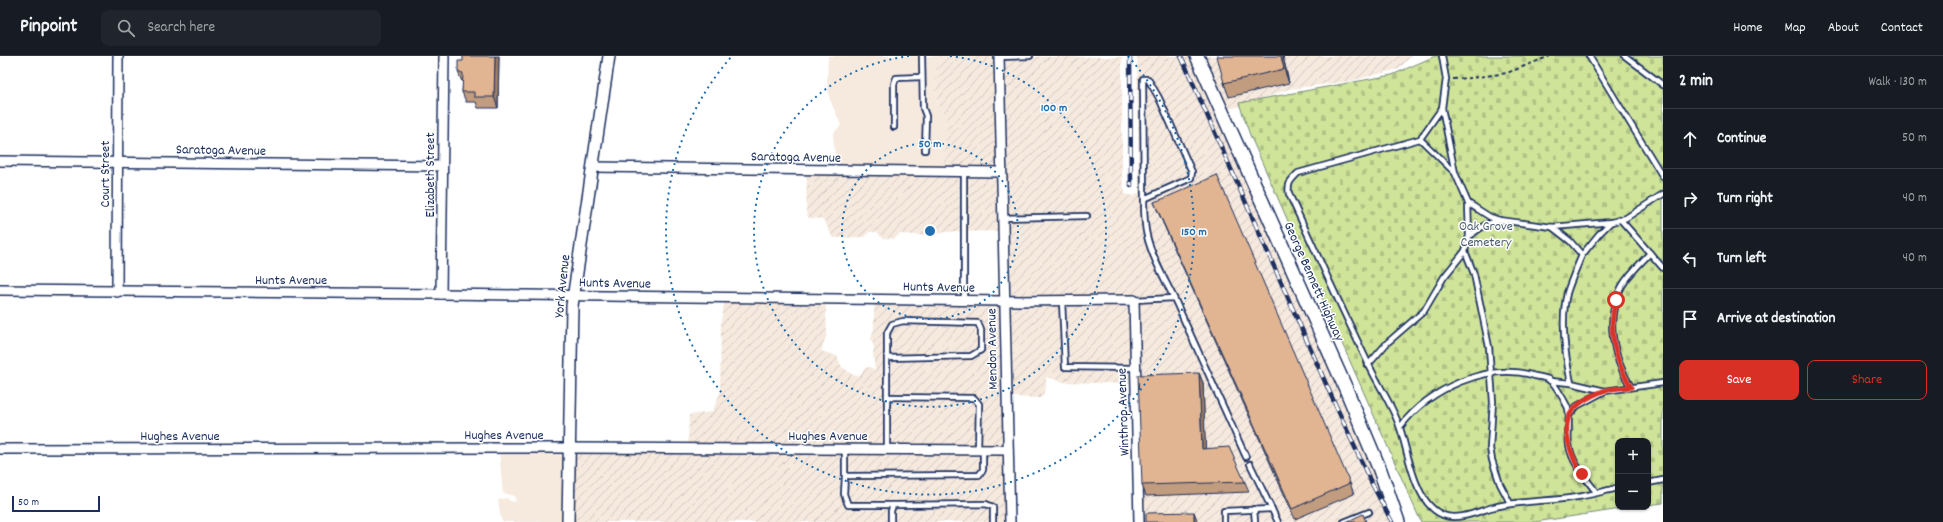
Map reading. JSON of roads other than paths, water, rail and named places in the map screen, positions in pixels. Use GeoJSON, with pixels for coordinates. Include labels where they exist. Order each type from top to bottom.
{"type":"FeatureCollection","features":[{"type":"Feature","properties":{"kind":"main road","name":"George Bennett Highway"},"geometry":{"type":"LineString","coordinates":[[1197,56],[1346,389],[1380,470],[1398,522]]}},
{"type":"Feature","properties":{"kind":"street","name":"Court Street"},"geometry":{"type":"LineString","coordinates":[[117,292],[118,56]]}},
{"type":"Feature","properties":{"kind":"street","name":"Elizabeth Street"},"geometry":{"type":"LineString","coordinates":[[441,294],[444,56]]}},
{"type":"Feature","properties":{"kind":"street","name":"York Avenue"},"geometry":{"type":"LineString","coordinates":[[568,522],[573,296],[609,56]]}},
{"type":"Feature","properties":{"kind":"street","name":"Mendon Avenue"},"geometry":{"type":"LineString","coordinates":[[999,56],[1000,172],[1010,522]]}},
{"type":"Feature","properties":{"kind":"street","name":"Saratoga Avenue"},"geometry":{"type":"LineString","coordinates":[[0,161],[442,166]]}},
{"type":"Feature","properties":{"kind":"street","name":"Saratoga Avenue"},"geometry":{"type":"LineString","coordinates":[[592,167],[1000,172]]}},
{"type":"Feature","properties":{"kind":"street","name":"Hunts Avenue"},"geometry":{"type":"LineString","coordinates":[[0,290],[1004,301],[1134,300]]}},
{"type":"Feature","properties":{"kind":"street","name":"Winthrop Avenue"},"geometry":{"type":"LineString","coordinates":[[1134,300],[1139,522]]}},
{"type":"Feature","properties":{"kind":"street","name":"Hughes Avenue"},"geometry":{"type":"LineString","coordinates":[[0,449],[570,448],[1008,450]]}},
{"type":"Feature","properties":{"kind":"lane"},"geometry":{"type":"LineString","coordinates":[[922,56],[923,108],[926,116],[925,150]]}},
{"type":"Feature","properties":{"kind":"lane"},"geometry":{"type":"LineString","coordinates":[[999,56],[1030,56]]}},
{"type":"Feature","properties":{"kind":"lane"},"geometry":{"type":"LineString","coordinates":[[1368,364],[1387,343],[1424,310],[1444,278],[1465,250],[1469,236],[1468,203],[1455,173],[1442,108],[1446,79],[1442,56]]}},
{"type":"Feature","properties":{"kind":"lane"},"geometry":{"type":"LineString","coordinates":[[1589,56],[1663,177]]}},
{"type":"Feature","properties":{"kind":"lane"},"geometry":{"type":"LineString","coordinates":[[1625,56],[1663,85]]}},
{"type":"Feature","properties":{"kind":"lane"},"geometry":{"type":"LineString","coordinates":[[894,128],[894,84],[896,78],[922,77]]}},
{"type":"Feature","properties":{"kind":"lane"},"geometry":{"type":"LineString","coordinates":[[1144,199],[1191,178],[1192,172],[1159,98],[1148,79],[1143,79],[1144,219],[1150,246],[1246,457]]}},
{"type":"Feature","properties":{"kind":"lane"},"geometry":{"type":"LineString","coordinates":[[1442,108],[1420,139],[1298,172],[1290,180],[1287,186],[1289,194],[1368,364],[1400,427],[1412,472],[1428,504],[1444,516],[1467,515],[1510,503],[1577,497],[1615,489]]}},
{"type":"Feature","properties":{"kind":"lane"},"geometry":{"type":"LineString","coordinates":[[1420,139],[1455,173]]}},
{"type":"Feature","properties":{"kind":"lane"},"geometry":{"type":"LineString","coordinates":[[964,172],[964,300]]}},
{"type":"Feature","properties":{"kind":"lane"},"geometry":{"type":"LineString","coordinates":[[1468,203],[1490,217],[1499,220],[1552,227],[1612,222],[1631,214],[1663,194]]}},
{"type":"Feature","properties":{"kind":"lane"},"geometry":{"type":"LineString","coordinates":[[1002,218],[1087,216]]}},
{"type":"Feature","properties":{"kind":"lane"},"geometry":{"type":"LineString","coordinates":[[1620,219],[1663,268]]}},
{"type":"Feature","properties":{"kind":"lane"},"geometry":{"type":"LineString","coordinates":[[1469,236],[1485,225],[1499,220]]}},
{"type":"Feature","properties":{"kind":"lane"},"geometry":{"type":"LineString","coordinates":[[1571,383],[1565,354],[1567,294],[1582,255],[1599,234],[1612,222]]}},
{"type":"Feature","properties":{"kind":"lane"},"geometry":{"type":"LineString","coordinates":[[1552,227],[1570,241],[1582,255]]}},
{"type":"Feature","properties":{"kind":"lane"},"geometry":{"type":"LineString","coordinates":[[1465,250],[1479,292],[1489,347],[1493,402],[1491,454],[1496,473],[1510,503]]}},
{"type":"Feature","properties":{"kind":"lane"},"geometry":{"type":"LineString","coordinates":[[1631,387],[1617,356],[1612,330],[1612,313],[1622,286],[1650,253]]}},
{"type":"Feature","properties":{"kind":"lane"},"geometry":{"type":"LineString","coordinates":[[1134,300],[1174,298]]}},
{"type":"Feature","properties":{"kind":"lane"},"geometry":{"type":"LineString","coordinates":[[1062,301],[1064,367],[1135,368]]}},
{"type":"Feature","properties":{"kind":"lane"},"geometry":{"type":"LineString","coordinates":[[887,358],[972,356],[981,350],[981,330],[978,323],[903,321],[892,324],[887,333],[887,358],[887,450]]}},
{"type":"Feature","properties":{"kind":"lane"},"geometry":{"type":"LineString","coordinates":[[1400,427],[1407,417],[1439,394],[1455,385],[1490,373],[1504,371],[1524,373],[1605,391]]}},
{"type":"Feature","properties":{"kind":"lane"},"geometry":{"type":"LineString","coordinates":[[1550,380],[1569,408],[1570,414],[1567,429],[1569,446],[1574,462],[1596,492]]}},
{"type":"Feature","properties":{"kind":"lane"},"geometry":{"type":"LineString","coordinates":[[1570,414],[1577,406],[1605,391],[1663,383]]}},
{"type":"Feature","properties":{"kind":"lane"},"geometry":{"type":"LineString","coordinates":[[845,476],[979,476],[983,470],[979,404],[974,398],[887,397]]}},
{"type":"Feature","properties":{"kind":"lane"},"geometry":{"type":"LineString","coordinates":[[845,449],[844,494],[848,505],[986,504],[993,507],[993,522]]}},
{"type":"Feature","properties":{"kind":"lane"},"geometry":{"type":"LineString","coordinates":[[1250,464],[1278,522]]}},
{"type":"Feature","properties":{"kind":"lane"},"geometry":{"type":"LineString","coordinates":[[1651,482],[1663,480]]}},
{"type":"Feature","properties":{"kind":"lane"},"geometry":{"type":"LineString","coordinates":[[891,522],[893,504]]}},
{"type":"Feature","properties":{"kind":"lane"},"geometry":{"type":"LineString","coordinates":[[1254,509],[1255,522]]}},
{"type":"Feature","properties":{"kind":"lane"},"geometry":{"type":"LineString","coordinates":[[1224,522],[1224,511],[1272,509]]}},
{"type":"Feature","properties":{"kind":"lane"},"geometry":{"type":"LineString","coordinates":[[1344,522],[1369,512]]}},
{"type":"Feature","properties":{"kind":"railway"},"geometry":{"type":"LineString","coordinates":[[1130,56],[1131,186]]}},
{"type":"Feature","properties":{"kind":"railway"},"geometry":{"type":"LineString","coordinates":[[1181,56],[1330,393],[1369,478],[1392,522]]}},
{"type":"Feature","properties":{"kind":"park label","name":"Oak Grove Cemetery"},"geometry":{"type":"Point","coordinates":[1486,234]}}]}
